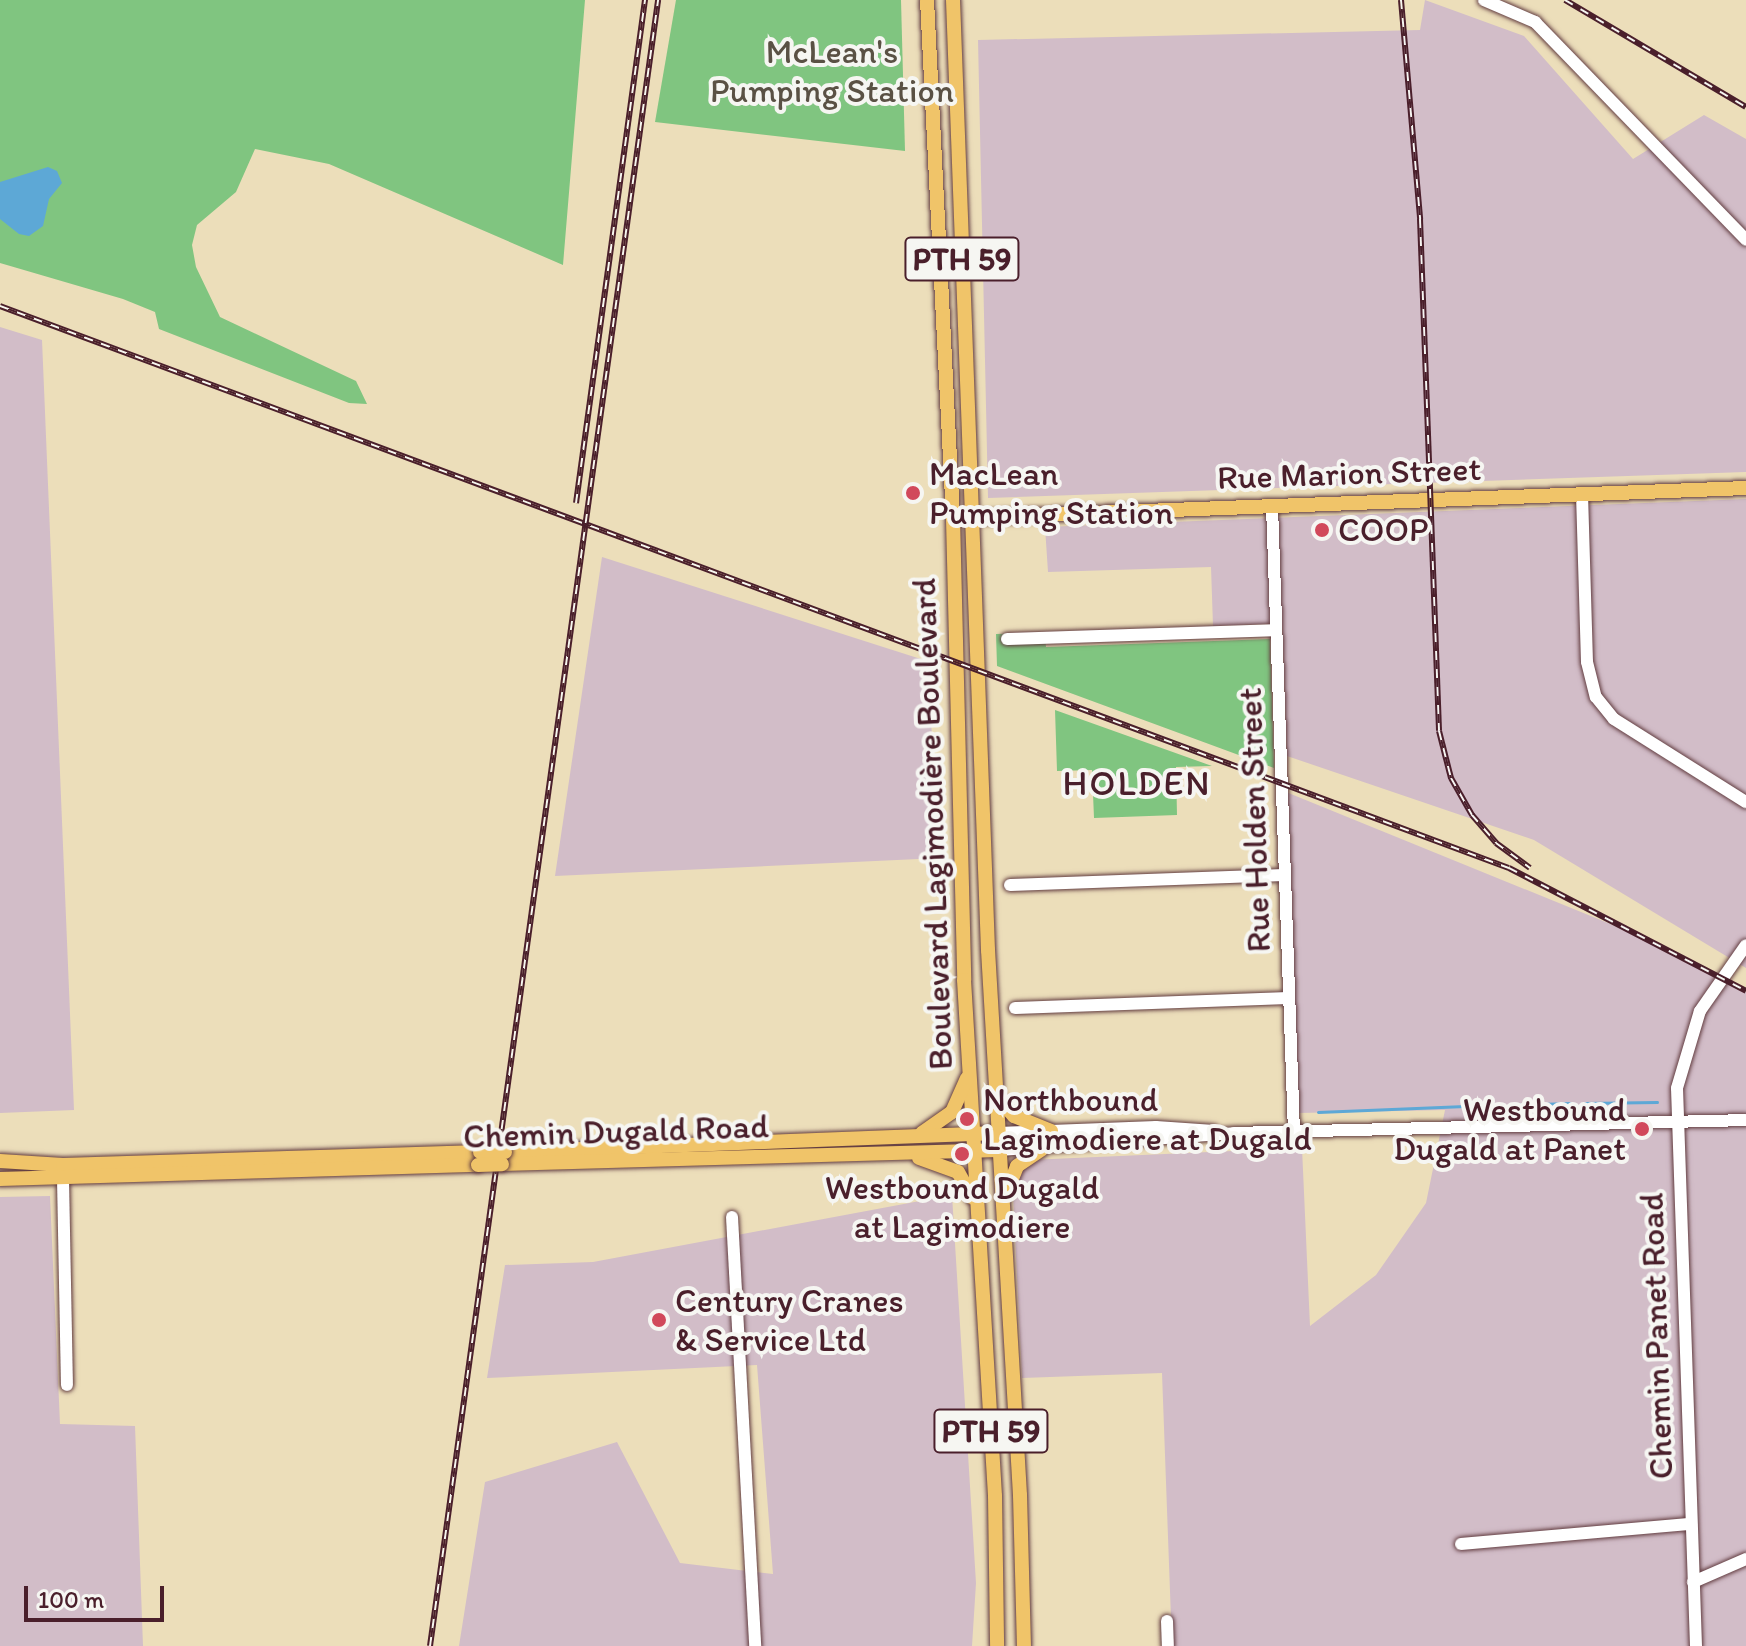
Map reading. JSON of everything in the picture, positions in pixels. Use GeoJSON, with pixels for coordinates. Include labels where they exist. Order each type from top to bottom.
{"type":"FeatureCollection","features":[{"type":"Feature","properties":{"kind":"main road","name":"Boulevard Lagimodière Boulevard"},"geometry":{"type":"LineString","coordinates":[[927,0],[953,518],[969,1073],[995,1496],[997,1646]]}},
{"type":"Feature","properties":{"kind":"main road","name":"Boulevard Lagimodière Boulevard"},"geometry":{"type":"LineString","coordinates":[[953,0],[995,1096],[1024,1646]]}},
{"type":"Feature","properties":{"kind":"main road","name":"Rue Marion Street"},"geometry":{"type":"LineString","coordinates":[[953,518],[1746,488]]}},
{"type":"Feature","properties":{"kind":"main road"},"geometry":{"type":"LineString","coordinates":[[914,1136],[946,1120],[969,1073]]}},
{"type":"Feature","properties":{"kind":"main road"},"geometry":{"type":"LineString","coordinates":[[995,1096],[1014,1116],[1051,1131]]}},
{"type":"Feature","properties":{"kind":"main road","name":"Chemin Dugald Road"},"geometry":{"type":"LineString","coordinates":[[0,1179],[63,1179],[998,1133]]}},
{"type":"Feature","properties":{"kind":"main road"},"geometry":{"type":"LineString","coordinates":[[1002,1203],[1013,1171],[1042,1149]]}},
{"type":"Feature","properties":{"kind":"main road","name":"Chemin Dugald Road"},"geometry":{"type":"LineString","coordinates":[[504,1158],[903,1154],[999,1150]]}},
{"type":"Feature","properties":{"kind":"main road"},"geometry":{"type":"LineString","coordinates":[[903,1154],[958,1172],[977,1217]]}},
{"type":"Feature","properties":{"kind":"main road","name":"Chemin Dugald Road"},"geometry":{"type":"LineString","coordinates":[[0,1161],[63,1165],[479,1159]]}},
{"type":"Feature","properties":{"kind":"street"},"geometry":{"type":"LineString","coordinates":[[1484,0],[1535,22],[1746,240]]}},
{"type":"Feature","properties":{"kind":"street"},"geometry":{"type":"LineString","coordinates":[[1582,494],[1587,662],[1596,697],[1614,719],[1746,802]]}},
{"type":"Feature","properties":{"kind":"street","name":"Rue Holden Street"},"geometry":{"type":"LineString","coordinates":[[1272,506],[1294,1132]]}},
{"type":"Feature","properties":{"kind":"street"},"geometry":{"type":"LineString","coordinates":[[1007,639],[1275,630]]}},
{"type":"Feature","properties":{"kind":"street"},"geometry":{"type":"LineString","coordinates":[[1010,885],[1285,875]]}},
{"type":"Feature","properties":{"kind":"street","name":"Chemin Panet Road"},"geometry":{"type":"LineString","coordinates":[[1696,1646],[1676,1122],[1685,1048],[1700,1011],[1746,945]]}},
{"type":"Feature","properties":{"kind":"street"},"geometry":{"type":"LineString","coordinates":[[1015,1008],[1289,998]]}},
{"type":"Feature","properties":{"kind":"street","name":"Chemin Dugald Road"},"geometry":{"type":"LineString","coordinates":[[999,1150],[1234,1133],[1746,1120]]}},
{"type":"Feature","properties":{"kind":"street","name":"Chemin Dugald Road"},"geometry":{"type":"LineString","coordinates":[[998,1133],[1156,1127],[1234,1133]]}},
{"type":"Feature","properties":{"kind":"street"},"geometry":{"type":"LineString","coordinates":[[63,1179],[67,1385]]}},
{"type":"Feature","properties":{"kind":"street"},"geometry":{"type":"LineString","coordinates":[[732,1217],[755,1646]]}},
{"type":"Feature","properties":{"kind":"street"},"geometry":{"type":"LineString","coordinates":[[1461,1544],[1691,1524]]}},
{"type":"Feature","properties":{"kind":"street"},"geometry":{"type":"LineString","coordinates":[[1693,1582],[1746,1559]]}},
{"type":"Feature","properties":{"kind":"street"},"geometry":{"type":"LineString","coordinates":[[1167,1621],[1168,1646]]}},
{"type":"Feature","properties":{"kind":"shaded area"},"geometry":{"type":"Polygon","coordinates":[[[1425,0],[1524,36],[1633,159],[1704,115],[1746,139],[1746,472],[988,498],[978,40],[1420,30],[1425,0]]]}},
{"type":"Feature","properties":{"kind":"shaded area"},"geometry":{"type":"Polygon","coordinates":[[[0,327],[42,340],[74,1110],[0,1113],[0,327]]]}},
{"type":"Feature","properties":{"kind":"shaded area"},"geometry":{"type":"Polygon","coordinates":[[[1746,499],[1746,968],[1534,840],[1287,756],[1282,623],[1213,626],[1211,567],[1048,572],[1045,527],[1746,499]]]}},
{"type":"Feature","properties":{"kind":"shaded area"},"geometry":{"type":"Polygon","coordinates":[[[602,557],[927,661],[940,858],[555,876],[602,557]]]}},
{"type":"Feature","properties":{"kind":"shaded area"},"geometry":{"type":"Polygon","coordinates":[[[1286,792],[1657,943],[1746,992],[1746,1646],[1172,1646],[1162,1373],[1022,1378],[1013,1195],[1021,1168],[1029,1160],[1302,1148],[1310,1326],[1376,1275],[1426,1203],[1445,1110],[1299,1113],[1286,792]]]}},
{"type":"Feature","properties":{"kind":"shaded area"},"geometry":{"type":"Polygon","coordinates":[[[952,1195],[976,1583],[972,1646],[459,1646],[485,1482],[617,1442],[680,1563],[773,1574],[757,1365],[487,1378],[505,1265],[593,1262],[952,1195]]]}},
{"type":"Feature","properties":{"kind":"shaded area"},"geometry":{"type":"Polygon","coordinates":[[[50,1196],[60,1424],[135,1426],[143,1646],[0,1646],[0,1197],[50,1196]]]}},
{"type":"Feature","properties":{"kind":"green space"},"geometry":{"type":"Polygon","coordinates":[[[0,0],[585,0],[563,265],[329,164],[255,149],[236,192],[197,225],[192,245],[196,267],[220,317],[356,381],[367,404],[349,403],[159,329],[155,312],[123,299],[0,263],[0,0]]]}},
{"type":"Feature","properties":{"kind":"green space","name":"McLean's Pumping Station"},"geometry":{"type":"Polygon","coordinates":[[[676,0],[901,0],[905,151],[655,122],[676,0]]]}},
{"type":"Feature","properties":{"kind":"green space"},"geometry":{"type":"Polygon","coordinates":[[[1045,633],[1046,647],[1270,639],[1274,768],[997,666],[996,634],[1045,633]]]}},
{"type":"Feature","properties":{"kind":"green space"},"geometry":{"type":"Polygon","coordinates":[[[1055,710],[1212,766],[1176,767],[1177,815],[1094,818],[1092,770],[1057,771],[1055,710]]]}},
{"type":"Feature","properties":{"kind":"water"},"geometry":{"type":"Polygon","coordinates":[[[48,167],[57,171],[62,183],[49,199],[43,226],[29,236],[19,234],[0,219],[0,182],[48,167]]]}},
{"type":"Feature","properties":{"kind":"waterway"},"geometry":{"type":"LineString","coordinates":[[1585,1103],[1657,1102]]}},
{"type":"Feature","properties":{"kind":"waterway"},"geometry":{"type":"LineString","coordinates":[[1512,1105],[1570,1103]]}},
{"type":"Feature","properties":{"kind":"waterway"},"geometry":{"type":"LineString","coordinates":[[1318,1112],[1496,1105]]}},
{"type":"Feature","properties":{"kind":"railway"},"geometry":{"type":"LineString","coordinates":[[576,503],[645,0]]}},
{"type":"Feature","properties":{"kind":"railway"},"geometry":{"type":"LineString","coordinates":[[430,1646],[658,0]]}},
{"type":"Feature","properties":{"kind":"railway"},"geometry":{"type":"LineString","coordinates":[[1401,0],[1420,219],[1439,731],[1451,778],[1472,815],[1496,843],[1530,868]]}},
{"type":"Feature","properties":{"kind":"railway"},"geometry":{"type":"LineString","coordinates":[[1565,0],[1746,107]]}},
{"type":"Feature","properties":{"kind":"railway"},"geometry":{"type":"LineString","coordinates":[[0,306],[1509,868],[1746,991]]}},
{"type":"Feature","properties":{"kind":"place","name":"MacLean Pumping Station"},"geometry":{"type":"Point","coordinates":[913,493]}},
{"type":"Feature","properties":{"kind":"place","name":"COOP"},"geometry":{"type":"Point","coordinates":[1322,530]}},
{"type":"Feature","properties":{"kind":"place","name":"Northbound Lagimodiere at Dugald"},"geometry":{"type":"Point","coordinates":[967,1119]}},
{"type":"Feature","properties":{"kind":"place","name":"Westbound Dugald at Panet"},"geometry":{"type":"Point","coordinates":[1642,1129]}},
{"type":"Feature","properties":{"kind":"place","name":"Westbound Dugald at Lagimodiere"},"geometry":{"type":"Point","coordinates":[962,1154]}},
{"type":"Feature","properties":{"kind":"place","name":"Century Cranes & Service Ltd"},"geometry":{"type":"Point","coordinates":[659,1320]}},
{"type":"Feature","properties":{"kind":"district","name":"HOLDEN"},"geometry":{"type":"Point","coordinates":[1137,783]}}]}
